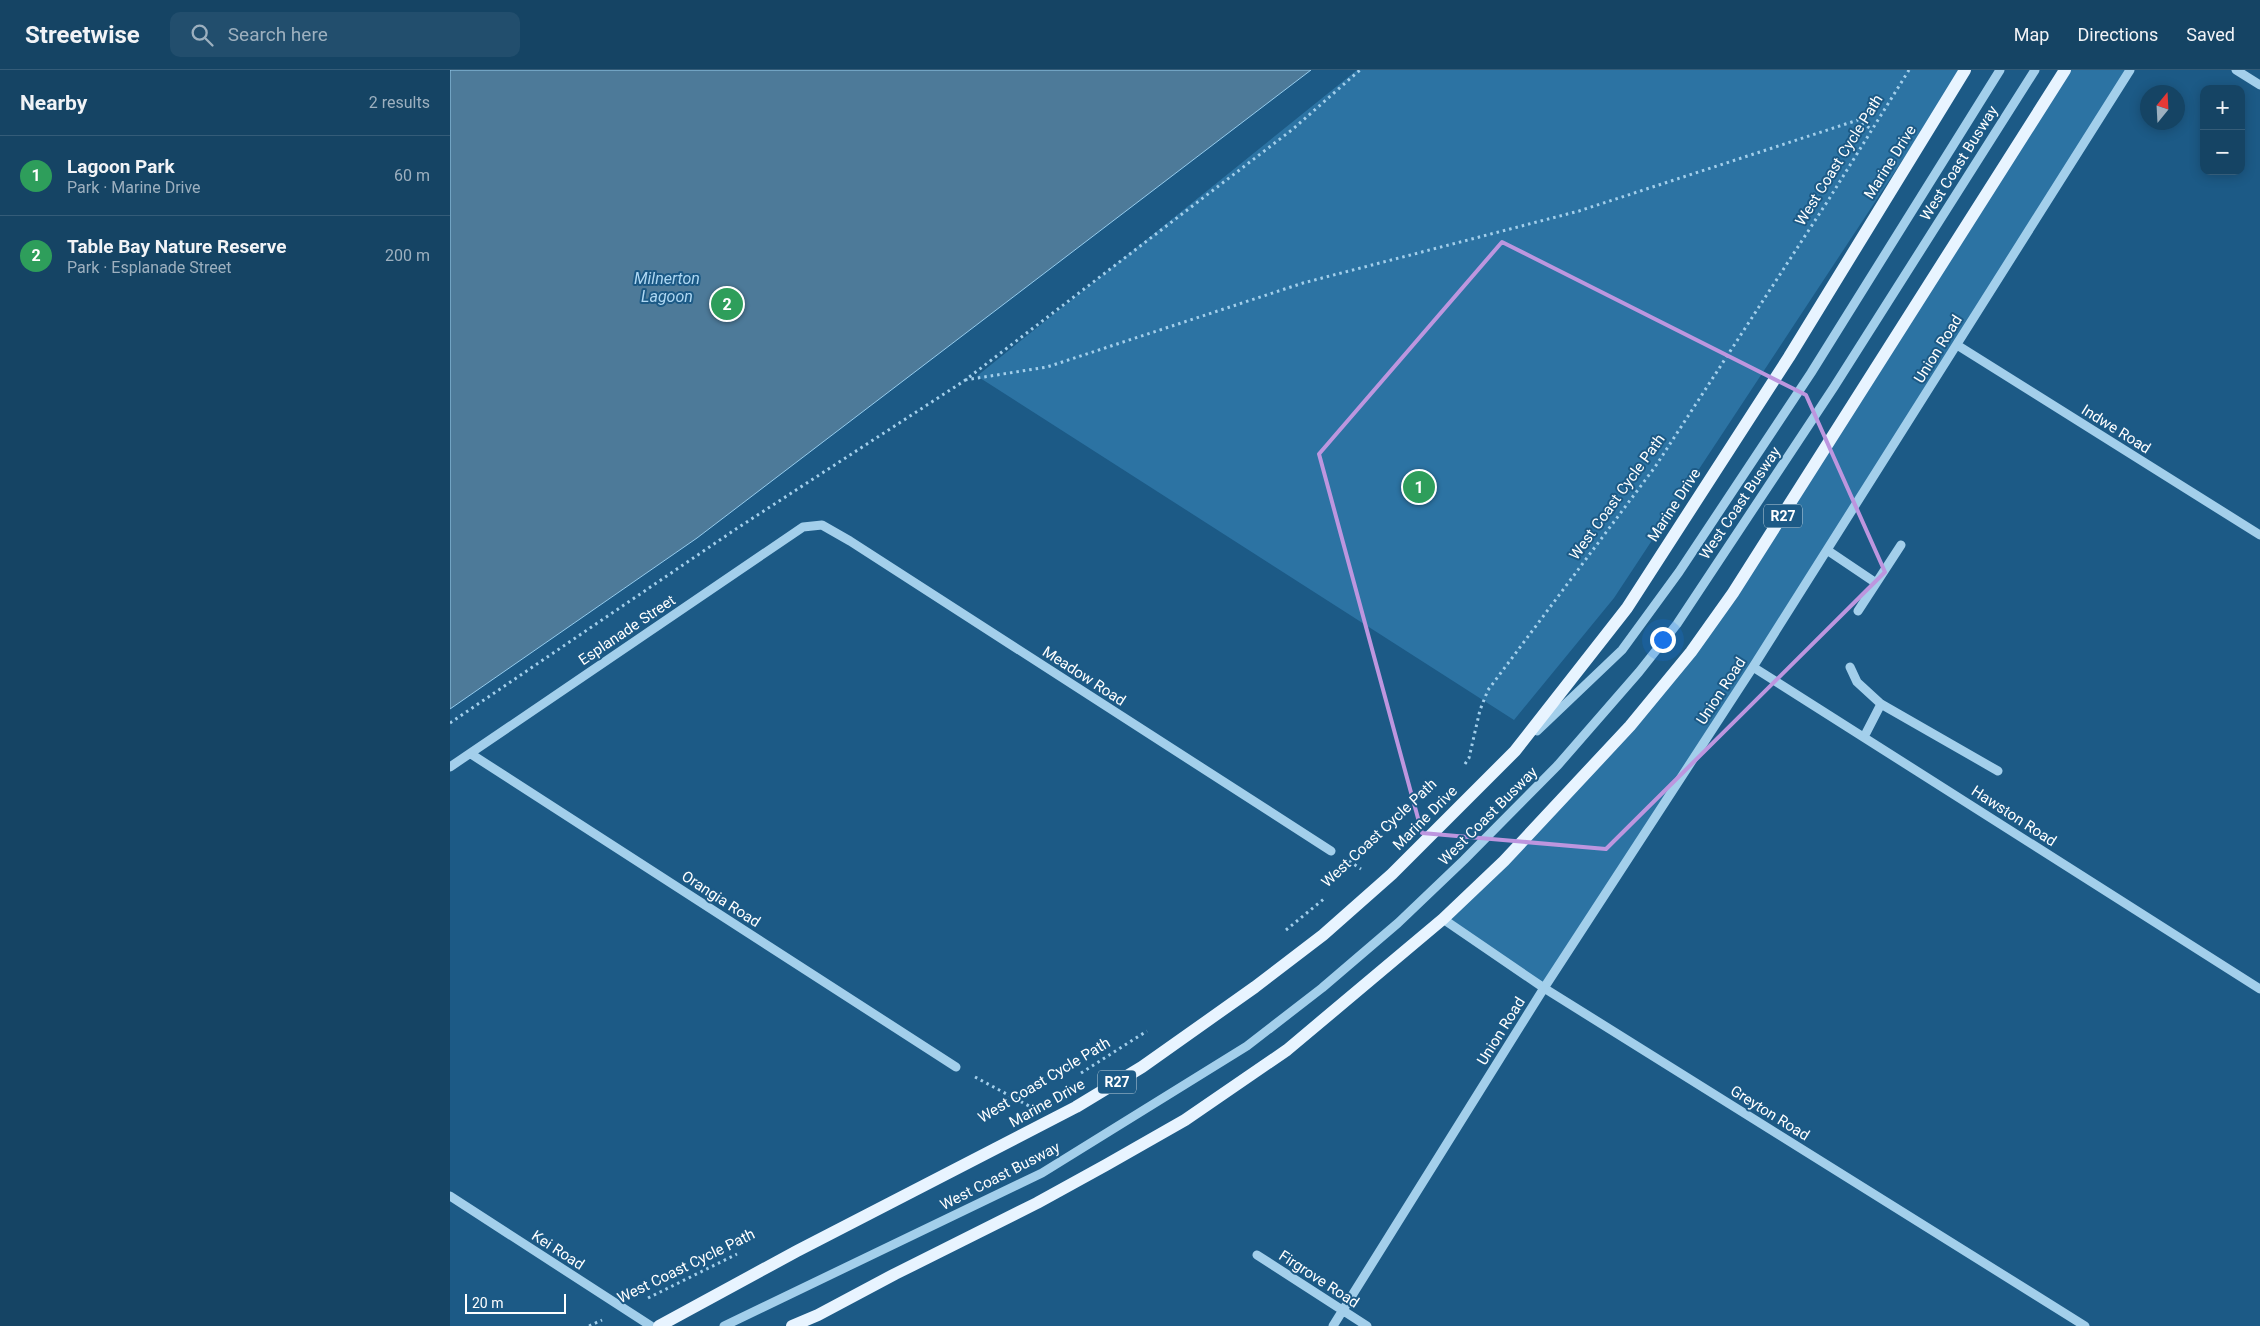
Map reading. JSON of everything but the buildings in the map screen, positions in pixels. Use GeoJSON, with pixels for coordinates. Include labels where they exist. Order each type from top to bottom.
{"type":"FeatureCollection","features":[{"type":"Feature","properties":{"kind":"main road","name":"Marine Drive"},"geometry":{"type":"LineString","coordinates":[[658,1326],[797,1251],[1076,1107],[1142,1067],[1256,988],[1323,935],[1392,874],[1515,751],[1627,608],[1789,357],[1965,70]]}},
{"type":"Feature","properties":{"kind":"main road","name":"R27"},"geometry":{"type":"LineString","coordinates":[[792,1326],[818,1315],[1037,1203],[1185,1120],[1287,1050],[1443,919],[1504,861],[1630,726],[1691,652],[1749,569],[2065,70]]}},
{"type":"Feature","properties":{"kind":"street","name":"West Coast Busway"},"geometry":{"type":"LineString","coordinates":[[1515,751],[1622,650],[1650,614],[1811,373],[2000,70]]}},
{"type":"Feature","properties":{"kind":"street","name":"West Coast Busway"},"geometry":{"type":"LineString","coordinates":[[724,1326],[1042,1173],[1247,1046],[1329,982],[1398,923],[1464,860],[1558,765],[1639,672],[1677,624],[1839,379],[2035,70]]}},
{"type":"Feature","properties":{"kind":"street","name":"Union Road"},"geometry":{"type":"LineString","coordinates":[[1333,1326],[1544,988],[1753,667],[2130,70]]}},
{"type":"Feature","properties":{"kind":"street"},"geometry":{"type":"LineString","coordinates":[[2236,70],[2260,85]]}},
{"type":"Feature","properties":{"kind":"street","name":"Indwe Road"},"geometry":{"type":"LineString","coordinates":[[1957,345],[2260,535]]}},
{"type":"Feature","properties":{"kind":"street","name":"Esplanade Street"},"geometry":{"type":"LineString","coordinates":[[450,767],[803,527],[822,525]]}},
{"type":"Feature","properties":{"kind":"street","name":"Meadow Road"},"geometry":{"type":"LineString","coordinates":[[822,525],[850,541],[1331,851]]}},
{"type":"Feature","properties":{"kind":"street"},"geometry":{"type":"LineString","coordinates":[[1858,611],[1901,545]]}},
{"type":"Feature","properties":{"kind":"street"},"geometry":{"type":"LineString","coordinates":[[1827,550],[1876,583]]}},
{"type":"Feature","properties":{"kind":"street","name":"Hawston Road"},"geometry":{"type":"LineString","coordinates":[[1753,667],[2260,990]]}},
{"type":"Feature","properties":{"kind":"street"},"geometry":{"type":"LineString","coordinates":[[1850,667],[1858,682],[1881,704],[1998,771]]}},
{"type":"Feature","properties":{"kind":"street"},"geometry":{"type":"LineString","coordinates":[[1864,737],[1881,704]]}},
{"type":"Feature","properties":{"kind":"street","name":"Orangia Road"},"geometry":{"type":"LineString","coordinates":[[470,754],[956,1067]]}},
{"type":"Feature","properties":{"kind":"street","name":"Greyton Road"},"geometry":{"type":"LineString","coordinates":[[1443,919],[1544,988],[2085,1326]]}},
{"type":"Feature","properties":{"kind":"street","name":"Kei Road"},"geometry":{"type":"LineString","coordinates":[[450,1196],[651,1326]]}},
{"type":"Feature","properties":{"kind":"street","name":"Firgrove Road"},"geometry":{"type":"LineString","coordinates":[[1256,1255],[1366,1326]]}},
{"type":"Feature","properties":{"kind":"path"},"geometry":{"type":"LineString","coordinates":[[450,723],[736,529],[964,381],[1293,129],[1360,70]]}},
{"type":"Feature","properties":{"kind":"path","name":"West Coast Cycle Path"},"geometry":{"type":"LineString","coordinates":[[1460,772],[1469,758],[1480,710],[1488,690],[1655,467],[1829,199],[1909,70]]}},
{"type":"Feature","properties":{"kind":"path"},"geometry":{"type":"LineString","coordinates":[[964,381],[1047,367],[1303,283],[1579,211],[1858,120],[1871,129]]}},
{"type":"Feature","properties":{"kind":"path","name":"West Coast Cycle Path"},"geometry":{"type":"LineString","coordinates":[[1354,875],[1368,862]]}},
{"type":"Feature","properties":{"kind":"path","name":"West Coast Cycle Path"},"geometry":{"type":"LineString","coordinates":[[1279,936],[1331,893]]}},
{"type":"Feature","properties":{"kind":"path","name":"West Coast Cycle Path"},"geometry":{"type":"LineString","coordinates":[[1077,1076],[1149,1030]]}},
{"type":"Feature","properties":{"kind":"path"},"geometry":{"type":"LineString","coordinates":[[956,1067],[1029,1106]]}},
{"type":"Feature","properties":{"kind":"path","name":"West Coast Cycle Path"},"geometry":{"type":"LineString","coordinates":[[1021,1110],[1037,1101]]}},
{"type":"Feature","properties":{"kind":"path","name":"West Coast Cycle Path"},"geometry":{"type":"LineString","coordinates":[[589,1326],[740,1252]]}},
{"type":"Feature","properties":{"kind":"highlighted area"},"geometry":{"type":"Polygon","coordinates":[[[1502,242],[1806,395],[1885,572],[1606,849],[1422,833],[1319,454],[1502,242]]]}},
{"type":"Feature","properties":{"kind":"shaded area"},"geometry":{"type":"Polygon","coordinates":[[[1357,70],[1962,70],[1614,598],[1514,720],[977,376],[1357,70]]]}},
{"type":"Feature","properties":{"kind":"shaded area"},"geometry":{"type":"Polygon","coordinates":[[[2065,70],[2130,70],[1544,988],[1443,919],[1691,652],[2065,70]]]}},
{"type":"Feature","properties":{"kind":"water","name":"Milnerton Lagoon"},"geometry":{"type":"Polygon","coordinates":[[[450,70],[1311,70],[697,538],[450,709],[450,70]]]}},
{"type":"Feature","properties":{"kind":"place","name":"Table Bay Nature Reserve"},"geometry":{"type":"Point","coordinates":[727,304]}},
{"type":"Feature","properties":{"kind":"place","name":"Lagoon Park"},"geometry":{"type":"Point","coordinates":[1419,487]}}]}
